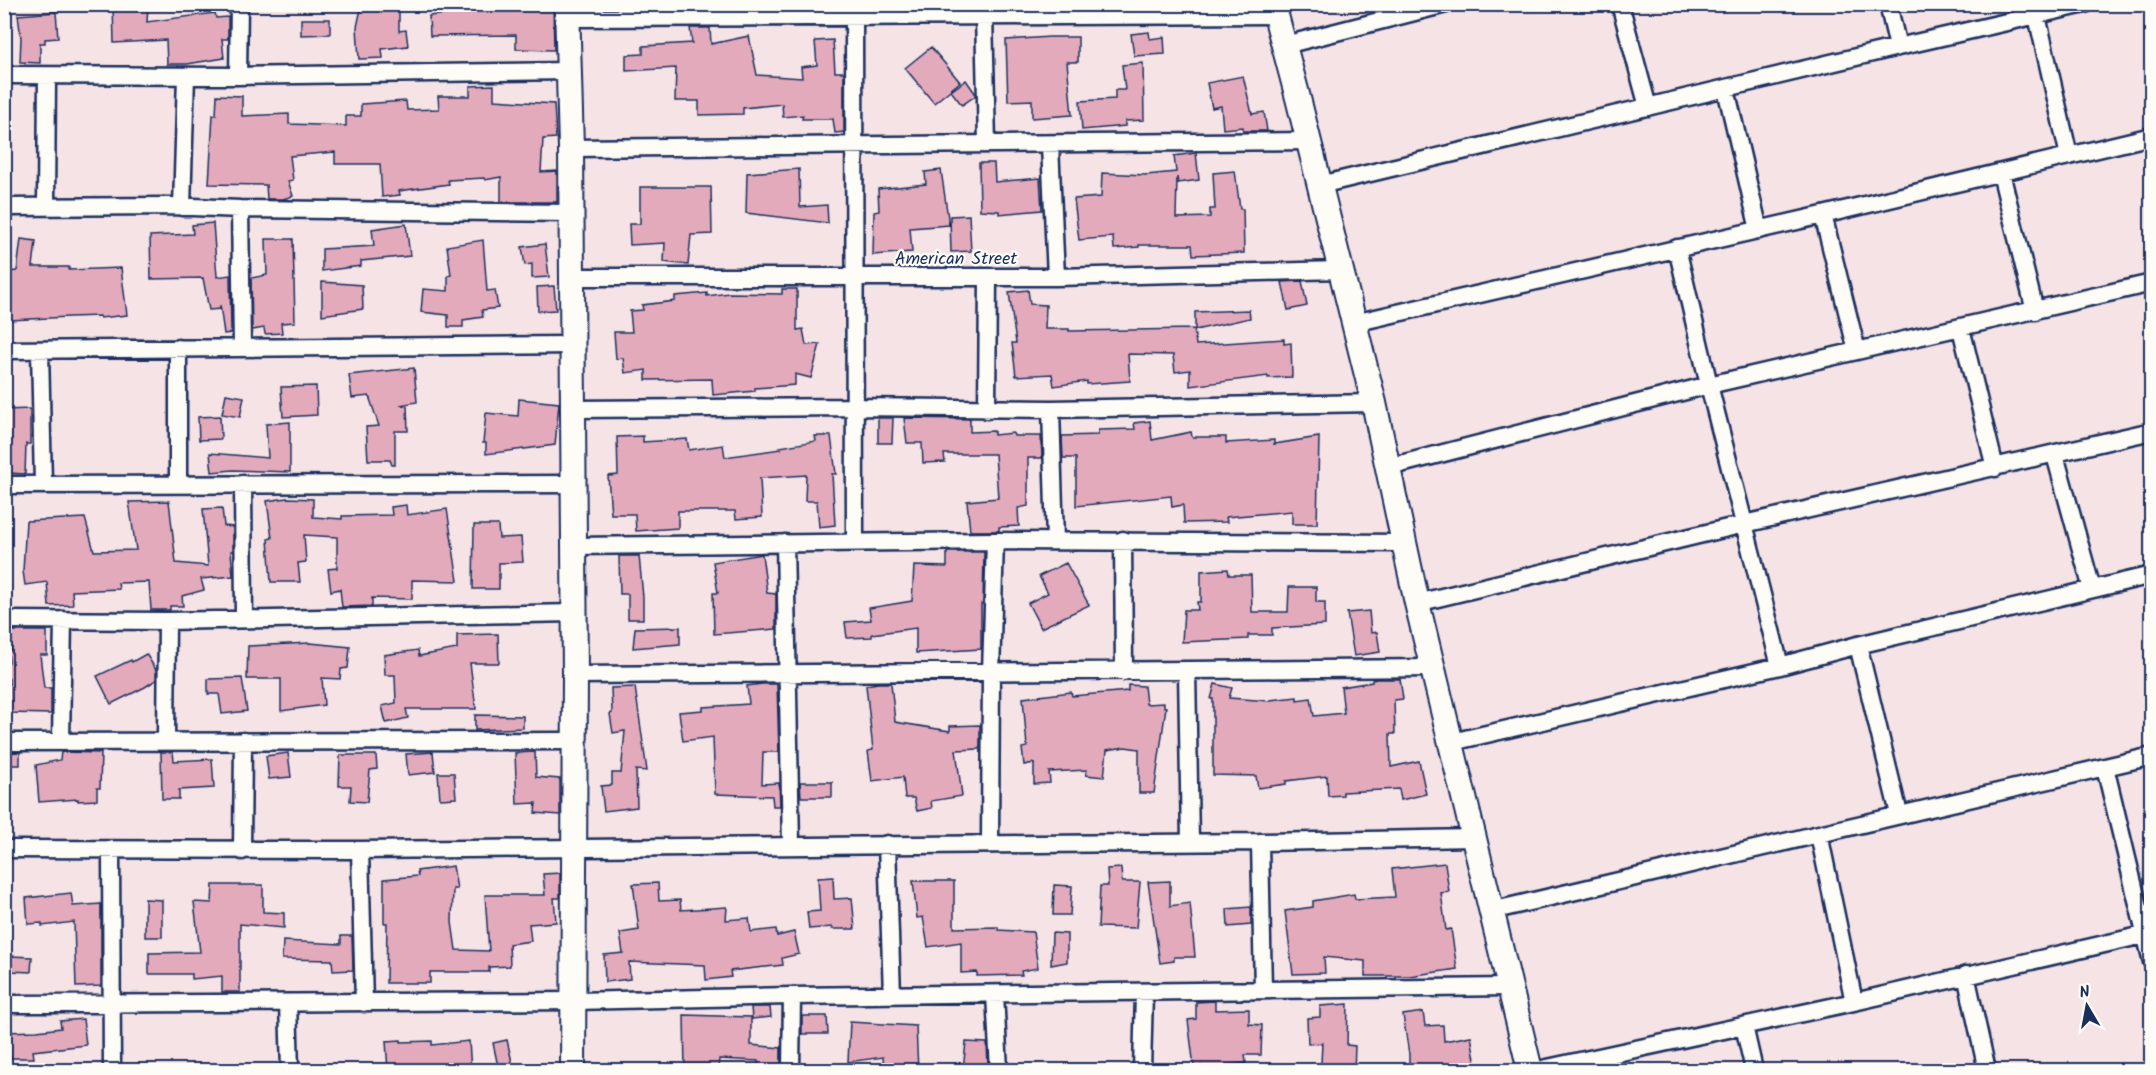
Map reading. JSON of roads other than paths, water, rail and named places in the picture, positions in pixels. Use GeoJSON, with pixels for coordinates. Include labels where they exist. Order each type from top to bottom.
{"type":"FeatureCollection","features":[{"type":"Feature","properties":{"kind":"street"},"geometry":{"type":"LineString","coordinates":[[238,76],[239,4]]}},
{"type":"Feature","properties":{"kind":"street"},"geometry":{"type":"LineString","coordinates":[[1284,45],[1446,4]]}},
{"type":"Feature","properties":{"kind":"street"},"geometry":{"type":"LineString","coordinates":[[1620,4],[1648,107]]}},
{"type":"Feature","properties":{"kind":"street"},"geometry":{"type":"LineString","coordinates":[[1888,4],[1898,47]]}},
{"type":"Feature","properties":{"kind":"street"},"geometry":{"type":"LineString","coordinates":[[1320,185],[2085,4]]}},
{"type":"Feature","properties":{"kind":"street"},"geometry":{"type":"LineString","coordinates":[[573,1071],[576,848],[571,148],[567,11],[854,11],[984,14],[1274,10],[1374,403],[1417,603],[1530,1071]]}},
{"type":"Feature","properties":{"kind":"street"},"geometry":{"type":"LineString","coordinates":[[854,11],[855,541]]}},
{"type":"Feature","properties":{"kind":"street"},"geometry":{"type":"LineString","coordinates":[[984,14],[987,144]]}},
{"type":"Feature","properties":{"kind":"street"},"geometry":{"type":"LineString","coordinates":[[2037,16],[2069,156]]}},
{"type":"Feature","properties":{"kind":"street"},"geometry":{"type":"LineString","coordinates":[[4,75],[238,76],[569,71]]}},
{"type":"Feature","properties":{"kind":"street"},"geometry":{"type":"LineString","coordinates":[[46,206],[47,76]]}},
{"type":"Feature","properties":{"kind":"street"},"geometry":{"type":"LineString","coordinates":[[182,207],[186,76]]}},
{"type":"Feature","properties":{"kind":"street"},"geometry":{"type":"LineString","coordinates":[[1726,89],[1759,230]]}},
{"type":"Feature","properties":{"kind":"street"},"geometry":{"type":"LineString","coordinates":[[1354,323],[2069,156],[2151,139]]}},
{"type":"Feature","properties":{"kind":"street"},"geometry":{"type":"LineString","coordinates":[[571,148],[1309,141]]}},
{"type":"Feature","properties":{"kind":"street"},"geometry":{"type":"LineString","coordinates":[[1050,145],[1056,277]]}},
{"type":"Feature","properties":{"kind":"street"},"geometry":{"type":"LineString","coordinates":[[2001,173],[2035,311]]}},
{"type":"Feature","properties":{"kind":"street"},"geometry":{"type":"LineString","coordinates":[[4,207],[182,207],[571,213]]}},
{"type":"Feature","properties":{"kind":"street"},"geometry":{"type":"LineString","coordinates":[[240,209],[242,347]]}},
{"type":"Feature","properties":{"kind":"street"},"geometry":{"type":"LineString","coordinates":[[1823,215],[1857,351]]}},
{"type":"Feature","properties":{"kind":"street"},"geometry":{"type":"LineString","coordinates":[[1677,248],[1780,666]]}},
{"type":"Feature","properties":{"kind":"street","name":"American Street"},"geometry":{"type":"LineString","coordinates":[[572,277],[988,278],[1341,270]]}},
{"type":"Feature","properties":{"kind":"street"},"geometry":{"type":"LineString","coordinates":[[987,410],[988,278]]}},
{"type":"Feature","properties":{"kind":"street"},"geometry":{"type":"LineString","coordinates":[[1389,467],[1709,385],[2151,283]]}},
{"type":"Feature","properties":{"kind":"street"},"geometry":{"type":"LineString","coordinates":[[1961,328],[1995,468]]}},
{"type":"Feature","properties":{"kind":"street"},"geometry":{"type":"LineString","coordinates":[[4,350],[572,345]]}},
{"type":"Feature","properties":{"kind":"street"},"geometry":{"type":"LineString","coordinates":[[178,348],[178,483]]}},
{"type":"Feature","properties":{"kind":"street"},"geometry":{"type":"LineString","coordinates":[[40,350],[43,484]]}},
{"type":"Feature","properties":{"kind":"street"},"geometry":{"type":"LineString","coordinates":[[573,409],[854,407],[987,410],[1374,403]]}},
{"type":"Feature","properties":{"kind":"street"},"geometry":{"type":"LineString","coordinates":[[1051,409],[1055,541]]}},
{"type":"Feature","properties":{"kind":"street"},"geometry":{"type":"LineString","coordinates":[[1417,603],[1744,524],[2151,431]]}},
{"type":"Feature","properties":{"kind":"street"},"geometry":{"type":"LineString","coordinates":[[2055,454],[2092,589]]}},
{"type":"Feature","properties":{"kind":"street"},"geometry":{"type":"LineString","coordinates":[[243,484],[244,619]]}},
{"type":"Feature","properties":{"kind":"street"},"geometry":{"type":"LineString","coordinates":[[4,485],[573,484]]}},
{"type":"Feature","properties":{"kind":"street"},"geometry":{"type":"LineString","coordinates":[[573,546],[855,541],[1123,540],[1405,543]]}},
{"type":"Feature","properties":{"kind":"street"},"geometry":{"type":"LineString","coordinates":[[1123,540],[1124,672]]}},
{"type":"Feature","properties":{"kind":"street"},"geometry":{"type":"LineString","coordinates":[[990,843],[991,673],[995,541]]}},
{"type":"Feature","properties":{"kind":"street"},"geometry":{"type":"LineString","coordinates":[[785,543],[791,845]]}},
{"type":"Feature","properties":{"kind":"street"},"geometry":{"type":"LineString","coordinates":[[1452,742],[1780,666],[1858,645],[2151,575]]}},
{"type":"Feature","properties":{"kind":"street"},"geometry":{"type":"LineString","coordinates":[[4,620],[167,621],[574,613]]}},
{"type":"Feature","properties":{"kind":"street"},"geometry":{"type":"LineString","coordinates":[[61,741],[63,620]]}},
{"type":"Feature","properties":{"kind":"street"},"geometry":{"type":"LineString","coordinates":[[166,741],[167,621]]}},
{"type":"Feature","properties":{"kind":"street"},"geometry":{"type":"LineString","coordinates":[[1858,645],[1899,814]]}},
{"type":"Feature","properties":{"kind":"street"},"geometry":{"type":"LineString","coordinates":[[575,675],[1433,668]]}},
{"type":"Feature","properties":{"kind":"street"},"geometry":{"type":"LineString","coordinates":[[1187,671],[1190,842]]}},
{"type":"Feature","properties":{"kind":"street"},"geometry":{"type":"LineString","coordinates":[[242,851],[243,741]]}},
{"type":"Feature","properties":{"kind":"street"},"geometry":{"type":"LineString","coordinates":[[4,742],[574,741]]}},
{"type":"Feature","properties":{"kind":"street"},"geometry":{"type":"LineString","coordinates":[[1491,911],[2151,756]]}},
{"type":"Feature","properties":{"kind":"street"},"geometry":{"type":"LineString","coordinates":[[2105,767],[2148,933],[2151,962]]}},
{"type":"Feature","properties":{"kind":"street"},"geometry":{"type":"LineString","coordinates":[[1819,834],[1854,1002]]}},
{"type":"Feature","properties":{"kind":"street"},"geometry":{"type":"LineString","coordinates":[[4,849],[242,851],[1473,838]]}},
{"type":"Feature","properties":{"kind":"street"},"geometry":{"type":"LineString","coordinates":[[1260,842],[1263,990]]}},
{"type":"Feature","properties":{"kind":"street"},"geometry":{"type":"LineString","coordinates":[[887,844],[891,995]]}},
{"type":"Feature","properties":{"kind":"street"},"geometry":{"type":"LineString","coordinates":[[111,850],[112,1071]]}},
{"type":"Feature","properties":{"kind":"street"},"geometry":{"type":"LineString","coordinates":[[360,850],[364,1003]]}},
{"type":"Feature","properties":{"kind":"street"},"geometry":{"type":"LineString","coordinates":[[1538,1071],[1854,1002],[2148,933]]}},
{"type":"Feature","properties":{"kind":"street"},"geometry":{"type":"LineString","coordinates":[[1966,975],[1988,1071]]}},
{"type":"Feature","properties":{"kind":"street"},"geometry":{"type":"LineString","coordinates":[[4,1004],[575,1001],[1510,987]]}},
{"type":"Feature","properties":{"kind":"street"},"geometry":{"type":"LineString","coordinates":[[1142,1071],[1144,993]]}},
{"type":"Feature","properties":{"kind":"street"},"geometry":{"type":"LineString","coordinates":[[995,994],[999,1071]]}},
{"type":"Feature","properties":{"kind":"street"},"geometry":{"type":"LineString","coordinates":[[790,1071],[792,996]]}},
{"type":"Feature","properties":{"kind":"street"},"geometry":{"type":"LineString","coordinates":[[288,1004],[290,1071]]}},
{"type":"Feature","properties":{"kind":"street"},"geometry":{"type":"LineString","coordinates":[[1744,1026],[1754,1071]]}}]}
